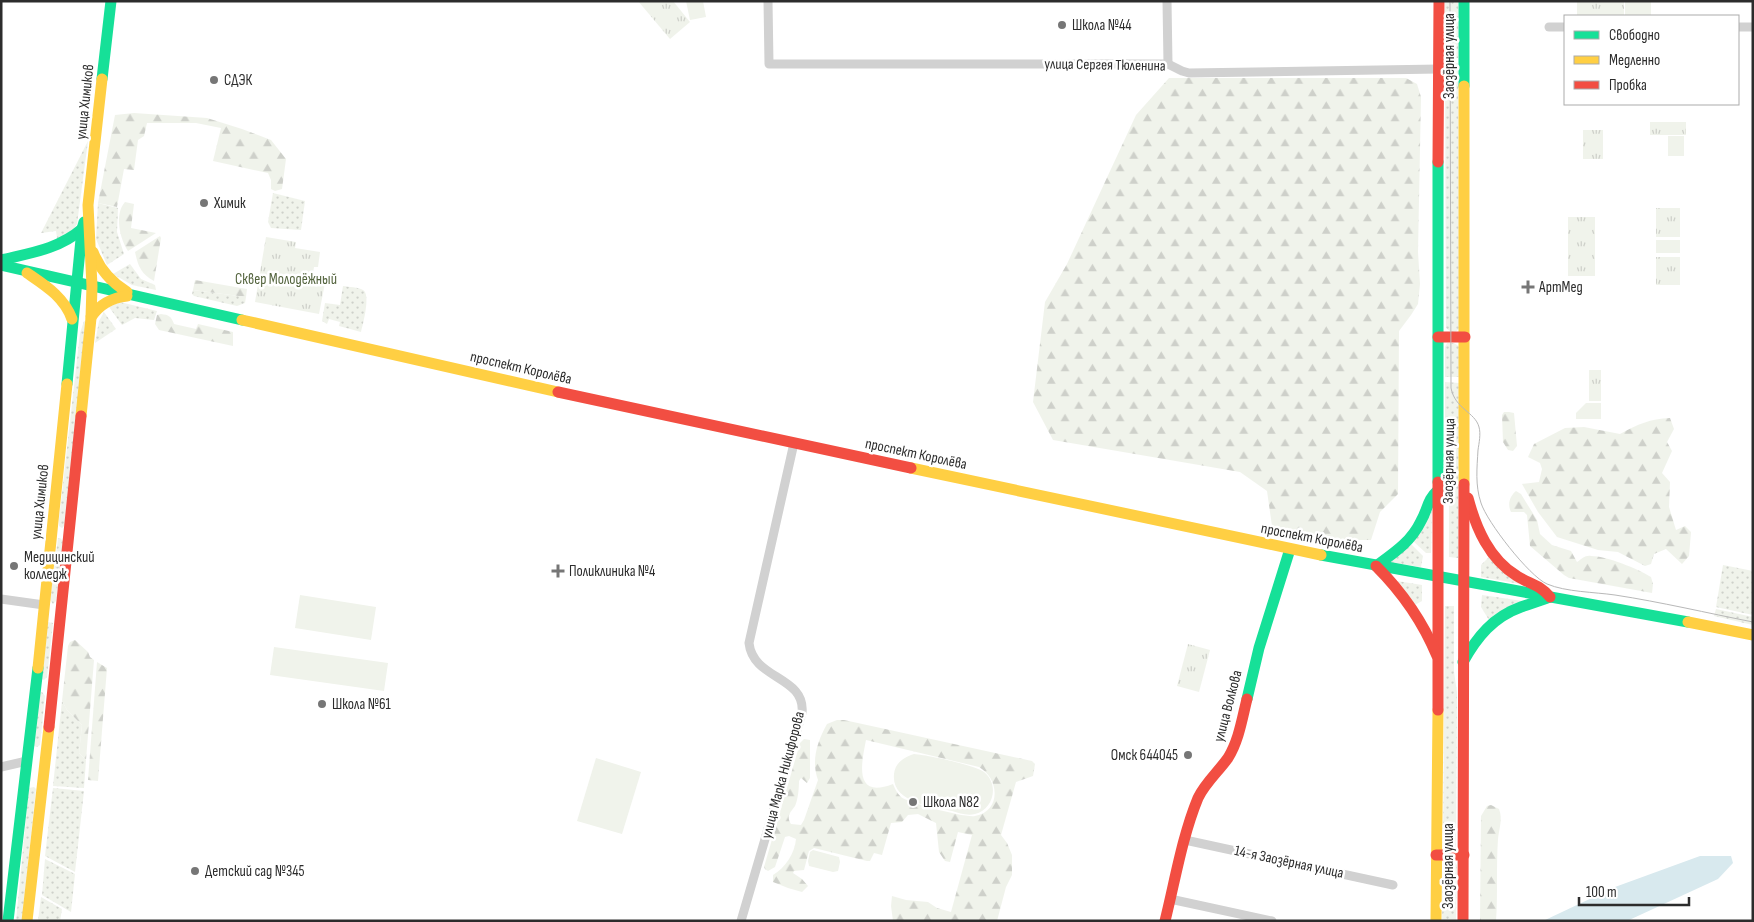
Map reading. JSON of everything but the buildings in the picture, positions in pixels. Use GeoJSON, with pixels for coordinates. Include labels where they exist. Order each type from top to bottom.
{"type":"FeatureCollection","features":[{"type":"Feature","properties":{"kind":"main road","name":"улица Химиков"},"geometry":{"type":"LineString","coordinates":[[8,921],[28,762],[82,230],[88,205],[111,1]]}},
{"type":"Feature","properties":{"kind":"main road","name":"Заозёрная улица"},"geometry":{"type":"LineString","coordinates":[[1436,921],[1439,662],[1439,1]]}},
{"type":"Feature","properties":{"kind":"main road","name":"Заозёрная улица"},"geometry":{"type":"LineString","coordinates":[[1463,921],[1464,1]]}},
{"type":"Feature","properties":{"kind":"main road","name":"улица Химиков"},"geometry":{"type":"LineString","coordinates":[[27,921],[46,763],[91,318],[92,286],[88,205]]}},
{"type":"Feature","properties":{"kind":"main road"},"geometry":{"type":"LineString","coordinates":[[1,260],[61,244],[72,239],[82,230]]}},
{"type":"Feature","properties":{"kind":"main road"},"geometry":{"type":"LineString","coordinates":[[90,243],[101,270],[115,284],[134,296]]}},
{"type":"Feature","properties":{"kind":"main road","name":"проспект Королёва"},"geometry":{"type":"LineString","coordinates":[[1,265],[542,389],[1290,549],[1753,636]]}},
{"type":"Feature","properties":{"kind":"main road"},"geometry":{"type":"LineString","coordinates":[[22,269],[60,297],[69,310],[73,325]]}},
{"type":"Feature","properties":{"kind":"main road"},"geometry":{"type":"LineString","coordinates":[[91,318],[105,302],[134,296]]}},
{"type":"Feature","properties":{"kind":"main road"},"geometry":{"type":"LineString","coordinates":[[1438,337],[1465,337]]}},
{"type":"Feature","properties":{"kind":"main road"},"geometry":{"type":"LineString","coordinates":[[1463,662],[1478,638],[1491,623],[1511,611],[1539,603],[1550,597],[1544,588],[1518,577],[1492,552],[1479,532],[1472,514],[1464,482]]}},
{"type":"Feature","properties":{"kind":"main road"},"geometry":{"type":"LineString","coordinates":[[1438,490],[1430,497],[1422,520],[1412,536],[1401,549],[1376,566],[1388,577],[1411,610],[1429,638],[1439,662]]}},
{"type":"Feature","properties":{"kind":"main road"},"geometry":{"type":"LineString","coordinates":[[52,529],[70,531]]}},
{"type":"Feature","properties":{"kind":"main road","name":"улица Волкова"},"geometry":{"type":"LineString","coordinates":[[1165,921],[1185,840],[1198,799],[1203,789],[1228,757],[1239,734],[1259,648],[1290,549]]}},
{"type":"Feature","properties":{"kind":"main road"},"geometry":{"type":"LineString","coordinates":[[44,605],[62,607]]}},
{"type":"Feature","properties":{"kind":"main road"},"geometry":{"type":"LineString","coordinates":[[36,683],[54,685]]}},
{"type":"Feature","properties":{"kind":"main road"},"geometry":{"type":"LineString","coordinates":[[28,762],[46,763]]}},
{"type":"Feature","properties":{"kind":"main road"},"geometry":{"type":"LineString","coordinates":[[1436,855],[1464,855]]}},
{"type":"Feature","properties":{"kind":"street","name":"улица Сергея Тюленина"},"geometry":{"type":"LineString","coordinates":[[768,1],[769,64],[1168,64],[1190,73],[1439,69]]}},
{"type":"Feature","properties":{"kind":"street"},"geometry":{"type":"LineString","coordinates":[[1167,1],[1168,64]]}},
{"type":"Feature","properties":{"kind":"street"},"geometry":{"type":"LineString","coordinates":[[1549,27],[1564,27]]}},
{"type":"Feature","properties":{"kind":"street"},"geometry":{"type":"LineString","coordinates":[[1739,27],[1753,27]]}},
{"type":"Feature","properties":{"kind":"street","name":"улица Марка Никифорова"},"geometry":{"type":"LineString","coordinates":[[741,921],[802,713],[802,704],[794,690],[787,683],[763,669],[751,653],[749,643],[794,443]]}},
{"type":"Feature","properties":{"kind":"street"},"geometry":{"type":"LineString","coordinates":[[1,599],[44,605]]}},
{"type":"Feature","properties":{"kind":"street"},"geometry":{"type":"LineString","coordinates":[[1,767],[28,762]]}},
{"type":"Feature","properties":{"kind":"street","name":"14-я Заозёрная улица"},"geometry":{"type":"LineString","coordinates":[[1185,840],[1394,885]]}},
{"type":"Feature","properties":{"kind":"street"},"geometry":{"type":"LineString","coordinates":[[1170,899],[1272,921]]}},
{"type":"Feature","properties":{"kind":"green space"},"geometry":{"type":"Polygon","coordinates":[[[638,1],[673,1],[690,22],[670,39],[638,1]]]}},
{"type":"Feature","properties":{"kind":"green space"},"geometry":{"type":"Polygon","coordinates":[[[686,1],[703,1],[706,17],[690,20],[686,1]]]}},
{"type":"Feature","properties":{"kind":"green space"},"geometry":{"type":"Polygon","coordinates":[[[1445,1],[1458,1],[1458,58],[1445,58],[1445,1]]]}},
{"type":"Feature","properties":{"kind":"green space"},"geometry":{"type":"Polygon","coordinates":[[[1577,1],[1624,1],[1624,15],[1577,15],[1577,1]]]}},
{"type":"Feature","properties":{"kind":"green space"},"geometry":{"type":"Polygon","coordinates":[[[1625,1],[1651,1],[1651,15],[1625,15],[1625,1]]]}},
{"type":"Feature","properties":{"kind":"green space"},"geometry":{"type":"Polygon","coordinates":[[[1445,63],[1458,63],[1459,329],[1454,333],[1446,328],[1445,63]]]}},
{"type":"Feature","properties":{"kind":"green space"},"geometry":{"type":"Polygon","coordinates":[[[1169,78],[1406,78],[1417,84],[1421,97],[1418,252],[1420,284],[1418,304],[1399,331],[1398,494],[1380,512],[1371,540],[1332,540],[1272,526],[1267,491],[1240,472],[1053,440],[1033,402],[1045,302],[1067,264],[1136,115],[1169,78]]]}},
{"type":"Feature","properties":{"kind":"green space"},"geometry":{"type":"Polygon","coordinates":[[[134,113],[207,118],[271,140],[286,159],[282,189],[275,191],[271,189],[271,180],[268,173],[213,161],[221,128],[196,123],[147,123],[144,136],[138,140],[134,170],[124,169],[117,207],[98,203],[115,115],[134,113]]]}},
{"type":"Feature","properties":{"kind":"green space"},"geometry":{"type":"Polygon","coordinates":[[[1650,122],[1686,122],[1686,135],[1650,135],[1650,122]]]}},
{"type":"Feature","properties":{"kind":"green space"},"geometry":{"type":"Polygon","coordinates":[[[1583,130],[1603,130],[1603,159],[1583,159],[1583,130]]]}},
{"type":"Feature","properties":{"kind":"green space"},"geometry":{"type":"Polygon","coordinates":[[[1668,136],[1684,136],[1684,156],[1668,156],[1668,136]]]}},
{"type":"Feature","properties":{"kind":"green space"},"geometry":{"type":"Polygon","coordinates":[[[88,141],[77,224],[69,233],[57,238],[56,231],[41,233],[88,141]]]}},
{"type":"Feature","properties":{"kind":"green space"},"geometry":{"type":"Polygon","coordinates":[[[273,193],[305,201],[301,230],[271,228],[268,222],[273,193]]]}},
{"type":"Feature","properties":{"kind":"green space"},"geometry":{"type":"Polygon","coordinates":[[[125,202],[134,204],[131,228],[156,233],[128,251],[119,226],[120,213],[125,202]]]}},
{"type":"Feature","properties":{"kind":"green space"},"geometry":{"type":"Polygon","coordinates":[[[98,203],[118,208],[117,232],[124,254],[107,265],[96,239],[98,203]]]}},
{"type":"Feature","properties":{"kind":"green space"},"geometry":{"type":"Polygon","coordinates":[[[1656,208],[1680,208],[1680,237],[1656,237],[1656,208]]]}},
{"type":"Feature","properties":{"kind":"green space"},"geometry":{"type":"Polygon","coordinates":[[[1568,217],[1595,217],[1595,276],[1568,276],[1568,217]]]}},
{"type":"Feature","properties":{"kind":"green space"},"geometry":{"type":"Polygon","coordinates":[[[160,236],[154,281],[141,269],[135,252],[160,236]]]}},
{"type":"Feature","properties":{"kind":"green space","name":"Сквер Молодёжный"},"geometry":{"type":"Polygon","coordinates":[[[266,237],[296,242],[295,248],[320,252],[318,267],[314,267],[312,280],[325,283],[319,314],[255,302],[266,237]]]}},
{"type":"Feature","properties":{"kind":"green space"},"geometry":{"type":"Polygon","coordinates":[[[1656,240],[1680,240],[1680,253],[1656,253],[1656,240]]]}},
{"type":"Feature","properties":{"kind":"green space"},"geometry":{"type":"Polygon","coordinates":[[[1656,257],[1680,257],[1680,285],[1656,285],[1656,257]]]}},
{"type":"Feature","properties":{"kind":"green space"},"geometry":{"type":"Polygon","coordinates":[[[130,264],[141,279],[155,285],[156,290],[132,285],[113,274],[130,264]]]}},
{"type":"Feature","properties":{"kind":"green space"},"geometry":{"type":"Polygon","coordinates":[[[195,280],[247,289],[246,297],[193,290],[195,280]]]}},
{"type":"Feature","properties":{"kind":"green space"},"geometry":{"type":"Polygon","coordinates":[[[343,286],[359,288],[365,293],[366,309],[361,332],[339,326],[340,322],[329,319],[327,324],[322,321],[325,303],[340,305],[343,286]]]}},
{"type":"Feature","properties":{"kind":"green space"},"geometry":{"type":"Polygon","coordinates":[[[193,290],[246,297],[245,303],[237,306],[194,296],[192,294],[193,290]]]}},
{"type":"Feature","properties":{"kind":"green space"},"geometry":{"type":"Polygon","coordinates":[[[120,302],[157,311],[154,320],[135,318],[122,325],[109,307],[120,302]]]}},
{"type":"Feature","properties":{"kind":"green space"},"geometry":{"type":"Polygon","coordinates":[[[104,312],[116,329],[95,343],[99,321],[104,312]]]}},
{"type":"Feature","properties":{"kind":"green space"},"geometry":{"type":"Polygon","coordinates":[[[157,315],[169,316],[174,324],[196,329],[198,324],[233,332],[233,346],[159,330],[155,324],[157,315]]]}},
{"type":"Feature","properties":{"kind":"green space"},"geometry":{"type":"Polygon","coordinates":[[[84,321],[86,322],[65,525],[62,528],[59,526],[59,519],[80,333],[84,321]]]}},
{"type":"Feature","properties":{"kind":"green space"},"geometry":{"type":"Polygon","coordinates":[[[1447,343],[1454,343],[1460,347],[1459,377],[1445,377],[1445,347],[1447,343]]]}},
{"type":"Feature","properties":{"kind":"green space"},"geometry":{"type":"Polygon","coordinates":[[[1589,370],[1601,370],[1601,401],[1589,401],[1589,370]]]}},
{"type":"Feature","properties":{"kind":"green space"},"geometry":{"type":"Polygon","coordinates":[[[1445,382],[1459,383],[1458,558],[1449,557],[1449,492],[1445,453],[1445,382]]]}},
{"type":"Feature","properties":{"kind":"green space"},"geometry":{"type":"Polygon","coordinates":[[[1586,403],[1601,403],[1601,419],[1576,419],[1576,413],[1586,403]]]}},
{"type":"Feature","properties":{"kind":"green space"},"geometry":{"type":"Polygon","coordinates":[[[1504,412],[1514,413],[1517,446],[1513,451],[1508,450],[1503,442],[1502,415],[1504,412]]]}},
{"type":"Feature","properties":{"kind":"green space"},"geometry":{"type":"Polygon","coordinates":[[[1670,418],[1674,429],[1667,442],[1672,451],[1662,473],[1670,482],[1669,507],[1676,530],[1685,526],[1691,532],[1689,556],[1682,564],[1666,549],[1654,554],[1651,564],[1645,566],[1618,552],[1598,550],[1557,537],[1538,512],[1522,484],[1539,482],[1542,469],[1540,463],[1528,457],[1534,444],[1565,428],[1584,427],[1620,434],[1644,423],[1670,418]]]}},
{"type":"Feature","properties":{"kind":"green space"},"geometry":{"type":"Polygon","coordinates":[[[1516,491],[1521,494],[1537,520],[1540,534],[1552,545],[1571,551],[1577,562],[1587,556],[1598,557],[1638,570],[1651,577],[1653,584],[1652,593],[1569,578],[1564,575],[1530,546],[1527,515],[1524,512],[1511,512],[1509,506],[1512,495],[1516,491]]]}},
{"type":"Feature","properties":{"kind":"green space"},"geometry":{"type":"Polygon","coordinates":[[[1432,509],[1431,553],[1426,553],[1413,541],[1432,509]]]}},
{"type":"Feature","properties":{"kind":"green space"},"geometry":{"type":"Polygon","coordinates":[[[58,538],[63,541],[56,601],[53,604],[50,600],[58,538]]]}},
{"type":"Feature","properties":{"kind":"green space"},"geometry":{"type":"Polygon","coordinates":[[[1411,544],[1423,556],[1421,567],[1389,562],[1411,544]]]}},
{"type":"Feature","properties":{"kind":"green space"},"geometry":{"type":"Polygon","coordinates":[[[1489,557],[1520,584],[1481,577],[1481,565],[1489,557]]]}},
{"type":"Feature","properties":{"kind":"green space"},"geometry":{"type":"Polygon","coordinates":[[[1723,565],[1753,571],[1753,615],[1716,607],[1723,565]]]}},
{"type":"Feature","properties":{"kind":"green space"},"geometry":{"type":"Polygon","coordinates":[[[1397,581],[1422,585],[1422,601],[1413,606],[1397,581]]]}},
{"type":"Feature","properties":{"kind":"green space"},"geometry":{"type":"Polygon","coordinates":[[[300,595],[376,607],[371,640],[295,628],[300,595]]]}},
{"type":"Feature","properties":{"kind":"green space"},"geometry":{"type":"Polygon","coordinates":[[[1482,595],[1529,602],[1489,620],[1481,607],[1482,595]]]}},
{"type":"Feature","properties":{"kind":"green space"},"geometry":{"type":"Polygon","coordinates":[[[1445,606],[1454,606],[1454,672],[1457,692],[1456,846],[1450,850],[1443,846],[1445,606]]]}},
{"type":"Feature","properties":{"kind":"green space"},"geometry":{"type":"Polygon","coordinates":[[[1716,609],[1753,617],[1753,625],[1714,616],[1716,609]]]}},
{"type":"Feature","properties":{"kind":"green space"},"geometry":{"type":"Polygon","coordinates":[[[47,622],[53,623],[47,677],[44,680],[42,679],[47,622]]]}},
{"type":"Feature","properties":{"kind":"green space"},"geometry":{"type":"Polygon","coordinates":[[[75,640],[94,660],[86,760],[79,753],[82,725],[67,710],[62,701],[68,646],[70,642],[75,640]]]}},
{"type":"Feature","properties":{"kind":"green space"},"geometry":{"type":"Polygon","coordinates":[[[1188,644],[1210,650],[1199,692],[1177,686],[1188,644]]]}},
{"type":"Feature","properties":{"kind":"green space"},"geometry":{"type":"Polygon","coordinates":[[[274,647],[388,663],[384,691],[270,675],[274,647]]]}},
{"type":"Feature","properties":{"kind":"green space"},"geometry":{"type":"Polygon","coordinates":[[[97,662],[107,668],[98,781],[88,780],[97,662]]]}},
{"type":"Feature","properties":{"kind":"green space"},"geometry":{"type":"Polygon","coordinates":[[[42,692],[45,696],[40,745],[37,747],[33,744],[40,693],[42,692]]]}},
{"type":"Feature","properties":{"kind":"green space"},"geometry":{"type":"Polygon","coordinates":[[[62,701],[67,710],[82,725],[79,753],[86,760],[84,788],[53,786],[62,701]]]}},
{"type":"Feature","properties":{"kind":"green space"},"geometry":{"type":"Polygon","coordinates":[[[837,720],[844,720],[1032,761],[1035,764],[1033,776],[1016,782],[1001,835],[1012,855],[1012,875],[1006,887],[997,921],[893,921],[892,896],[906,900],[928,902],[937,908],[951,912],[972,835],[958,832],[950,862],[945,861],[939,852],[936,823],[918,814],[908,815],[902,822],[891,823],[882,855],[874,853],[870,861],[814,848],[809,851],[804,870],[794,871],[793,873],[808,886],[802,892],[773,882],[773,875],[789,860],[794,850],[796,839],[789,836],[785,837],[775,867],[768,871],[765,869],[800,743],[804,739],[810,740],[810,778],[807,783],[801,778],[799,781],[797,801],[789,817],[791,824],[801,825],[818,780],[815,766],[816,752],[827,724],[837,720]],[[866,740],[862,769],[866,783],[872,787],[893,784],[896,791],[906,800],[949,812],[975,816],[990,808],[995,794],[991,779],[979,767],[866,740]]]}},
{"type":"Feature","properties":{"kind":"green space"},"geometry":{"type":"Polygon","coordinates":[[[914,754],[971,766],[984,772],[992,783],[993,790],[990,802],[986,808],[981,812],[969,815],[924,805],[906,797],[895,784],[894,774],[896,767],[901,761],[914,754]]]}},
{"type":"Feature","properties":{"kind":"green space"},"geometry":{"type":"Polygon","coordinates":[[[596,758],[641,772],[622,834],[577,821],[596,758]]]}},
{"type":"Feature","properties":{"kind":"green space"},"geometry":{"type":"Polygon","coordinates":[[[34,787],[36,789],[22,921],[16,921],[29,788],[34,787]]]}},
{"type":"Feature","properties":{"kind":"green space"},"geometry":{"type":"Polygon","coordinates":[[[53,788],[84,791],[75,872],[45,856],[53,788]]]}},
{"type":"Feature","properties":{"kind":"green space"},"geometry":{"type":"Polygon","coordinates":[[[1491,805],[1499,809],[1501,816],[1497,849],[1496,921],[1480,921],[1481,816],[1487,806],[1491,805]]]}},
{"type":"Feature","properties":{"kind":"green space"},"geometry":{"type":"Polygon","coordinates":[[[813,850],[839,857],[838,871],[833,872],[809,866],[810,852],[813,850]]]}},
{"type":"Feature","properties":{"kind":"green space"},"geometry":{"type":"Polygon","coordinates":[[[45,859],[75,874],[71,912],[42,895],[45,859]]]}},
{"type":"Feature","properties":{"kind":"green space"},"geometry":{"type":"Polygon","coordinates":[[[1447,860],[1454,861],[1457,865],[1456,921],[1442,921],[1443,865],[1447,860]]]}},
{"type":"Feature","properties":{"kind":"green space"},"geometry":{"type":"Polygon","coordinates":[[[41,897],[62,909],[60,921],[38,921],[41,897]]]}},
{"type":"Feature","properties":{"kind":"shaded area"},"geometry":{"type":"Polygon","coordinates":[[[1700,856],[1731,856],[1733,863],[1718,879],[1627,921],[1543,921],[1615,887],[1700,856]]]}},
{"type":"Feature","properties":{"kind":"tram line"},"geometry":{"type":"LineString","coordinates":[[1450,1],[1451,388],[1456,401],[1474,418],[1479,427],[1477,483],[1479,496],[1485,512],[1491,523],[1520,560],[1530,571],[1547,584],[1571,590],[1650,601],[1753,622]]}},
{"type":"Feature","properties":{"kind":"traffic: fast"},"geometry":{"type":"LineString","coordinates":[[102,79],[111,1]]}},
{"type":"Feature","properties":{"kind":"traffic: fast"},"geometry":{"type":"LineString","coordinates":[[1464,1],[1464,86]]}},
{"type":"Feature","properties":{"kind":"traffic: fast"},"geometry":{"type":"LineString","coordinates":[[1438,162],[1438,482]]}},
{"type":"Feature","properties":{"kind":"traffic: fast"},"geometry":{"type":"LineString","coordinates":[[67,384],[84,222]]}},
{"type":"Feature","properties":{"kind":"traffic: fast"},"geometry":{"type":"LineString","coordinates":[[1,260],[54,246],[82,229]]}},
{"type":"Feature","properties":{"kind":"traffic: fast"},"geometry":{"type":"LineString","coordinates":[[1,265],[242,320]]}},
{"type":"Feature","properties":{"kind":"traffic: fast"},"geometry":{"type":"LineString","coordinates":[[1376,566],[1402,546],[1412,535],[1432,497],[1438,490]]}},
{"type":"Feature","properties":{"kind":"traffic: fast"},"geometry":{"type":"LineString","coordinates":[[1247,699],[1259,648],[1290,549]]}},
{"type":"Feature","properties":{"kind":"traffic: fast"},"geometry":{"type":"LineString","coordinates":[[1321,555],[1688,622]]}},
{"type":"Feature","properties":{"kind":"traffic: fast"},"geometry":{"type":"LineString","coordinates":[[1463,662],[1480,636],[1502,616],[1550,597]]}},
{"type":"Feature","properties":{"kind":"traffic: fast"},"geometry":{"type":"LineString","coordinates":[[8,921],[38,668]]}},
{"type":"Feature","properties":{"kind":"traffic: slow"},"geometry":{"type":"LineString","coordinates":[[81,416],[91,318],[92,286],[88,205],[102,79]]}},
{"type":"Feature","properties":{"kind":"traffic: slow"},"geometry":{"type":"LineString","coordinates":[[1464,86],[1464,484]]}},
{"type":"Feature","properties":{"kind":"traffic: slow"},"geometry":{"type":"LineString","coordinates":[[93,252],[107,275],[127,292]]}},
{"type":"Feature","properties":{"kind":"traffic: slow"},"geometry":{"type":"LineString","coordinates":[[27,273],[59,298],[69,311],[72,319]]}},
{"type":"Feature","properties":{"kind":"traffic: slow"},"geometry":{"type":"LineString","coordinates":[[91,317],[106,302],[127,296]]}},
{"type":"Feature","properties":{"kind":"traffic: slow"},"geometry":{"type":"LineString","coordinates":[[242,320],[558,392]]}},
{"type":"Feature","properties":{"kind":"traffic: slow"},"geometry":{"type":"LineString","coordinates":[[38,668],[67,384]]}},
{"type":"Feature","properties":{"kind":"traffic: slow"},"geometry":{"type":"LineString","coordinates":[[911,468],[1321,555]]}},
{"type":"Feature","properties":{"kind":"traffic: slow"},"geometry":{"type":"LineString","coordinates":[[1688,622],[1753,635]]}},
{"type":"Feature","properties":{"kind":"traffic: slow"},"geometry":{"type":"LineString","coordinates":[[1436,921],[1438,710]]}},
{"type":"Feature","properties":{"kind":"traffic: slow"},"geometry":{"type":"LineString","coordinates":[[27,921],[49,727]]}},
{"type":"Feature","properties":{"kind":"traffic: jam"},"geometry":{"type":"LineString","coordinates":[[1438,162],[1439,1]]}},
{"type":"Feature","properties":{"kind":"traffic: jam"},"geometry":{"type":"LineString","coordinates":[[1438,337],[1465,337]]}},
{"type":"Feature","properties":{"kind":"traffic: jam"},"geometry":{"type":"LineString","coordinates":[[558,392],[911,468]]}},
{"type":"Feature","properties":{"kind":"traffic: jam"},"geometry":{"type":"LineString","coordinates":[[49,727],[81,416]]}},
{"type":"Feature","properties":{"kind":"traffic: jam"},"geometry":{"type":"LineString","coordinates":[[1438,482],[1438,710]]}},
{"type":"Feature","properties":{"kind":"traffic: jam"},"geometry":{"type":"LineString","coordinates":[[1463,921],[1464,484]]}},
{"type":"Feature","properties":{"kind":"traffic: jam"},"geometry":{"type":"LineString","coordinates":[[1468,498],[1475,520],[1491,552],[1507,569],[1539,587],[1550,597]]}},
{"type":"Feature","properties":{"kind":"traffic: jam"},"geometry":{"type":"LineString","coordinates":[[1376,566],[1395,586],[1411,608],[1437,656]]}},
{"type":"Feature","properties":{"kind":"traffic: jam"},"geometry":{"type":"LineString","coordinates":[[1165,921],[1192,813],[1198,798],[1208,782],[1232,751],[1240,729],[1247,699]]}},
{"type":"Feature","properties":{"kind":"traffic: jam"},"geometry":{"type":"LineString","coordinates":[[1436,855],[1464,855]]}},
{"type":"Feature","properties":{"kind":"place","name":"Школа №44"},"geometry":{"type":"Point","coordinates":[1062,25]}},
{"type":"Feature","properties":{"kind":"place","name":"СДЭК"},"geometry":{"type":"Point","coordinates":[214,80]}},
{"type":"Feature","properties":{"kind":"place","name":"Химик"},"geometry":{"type":"Point","coordinates":[204,203]}},
{"type":"Feature","properties":{"kind":"place","name":"АртМед"},"geometry":{"type":"Point","coordinates":[1528,287]}},
{"type":"Feature","properties":{"kind":"place","name":"Медицинский колледж"},"geometry":{"type":"Point","coordinates":[14,566]}},
{"type":"Feature","properties":{"kind":"place","name":"Поликлиника №4"},"geometry":{"type":"Point","coordinates":[558,571]}},
{"type":"Feature","properties":{"kind":"place","name":"Школа №61"},"geometry":{"type":"Point","coordinates":[322,704]}},
{"type":"Feature","properties":{"kind":"place","name":"Омск 644045"},"geometry":{"type":"Point","coordinates":[1188,755]}},
{"type":"Feature","properties":{"kind":"place","name":"Школа N82"},"geometry":{"type":"Point","coordinates":[913,802]}},
{"type":"Feature","properties":{"kind":"place","name":"Детский сад №345"},"geometry":{"type":"Point","coordinates":[195,871]}}]}
